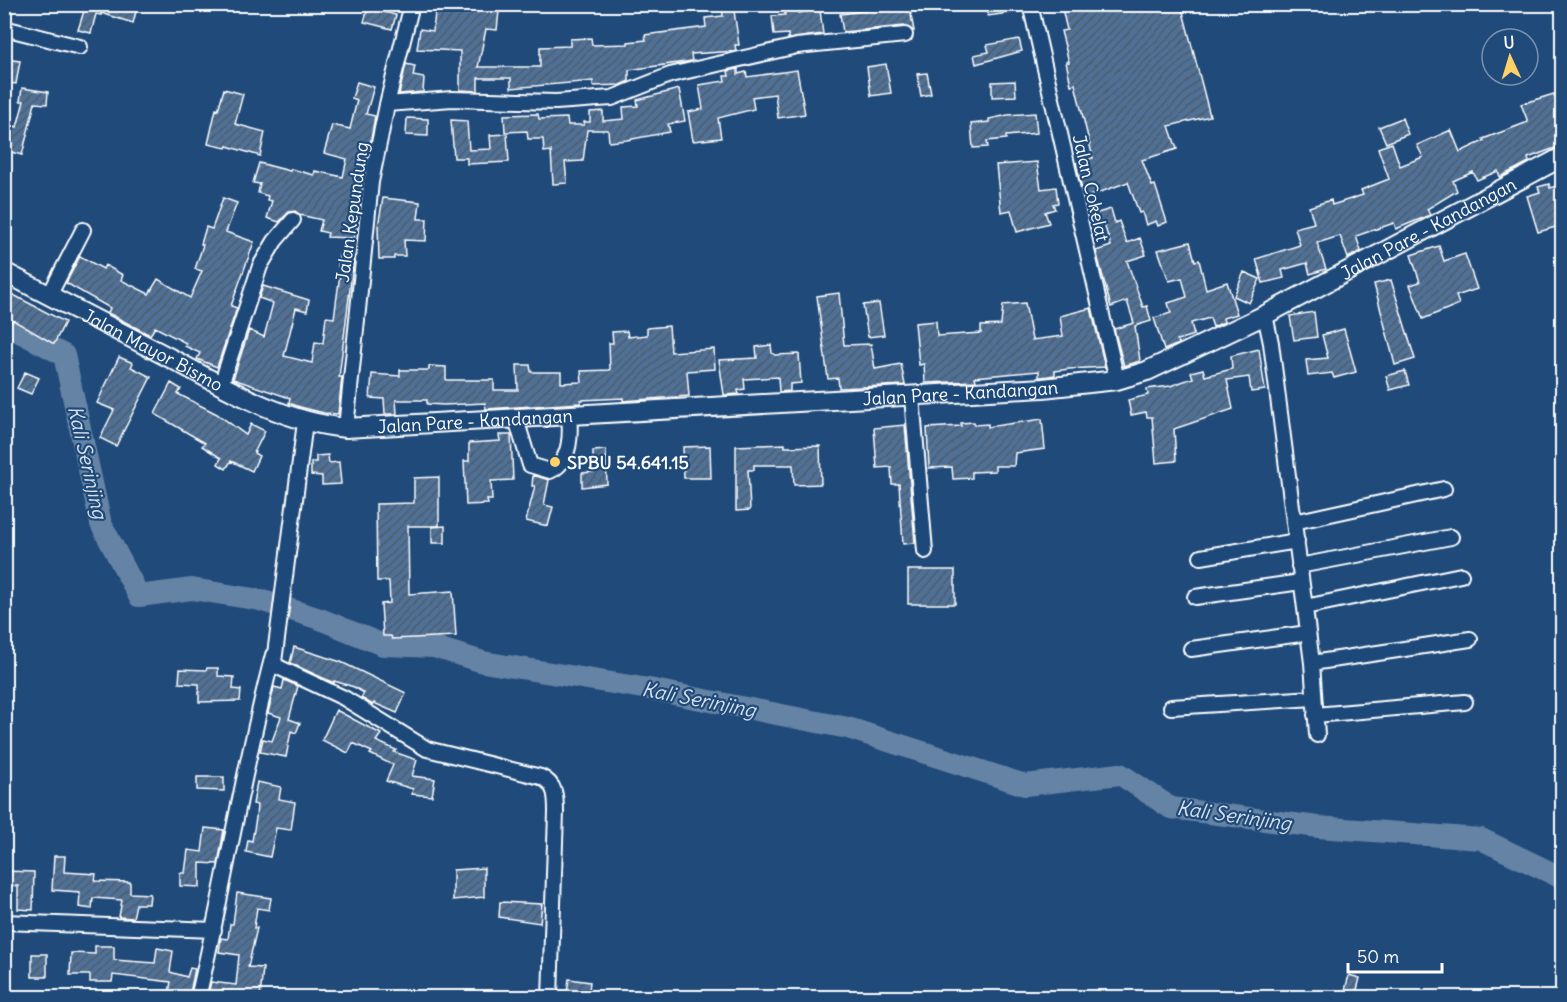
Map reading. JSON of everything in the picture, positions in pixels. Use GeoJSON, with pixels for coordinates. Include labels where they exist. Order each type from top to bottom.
{"type":"FeatureCollection","features":[{"type":"Feature","properties":{"kind":"main road","name":"Jalan Pare - Kandangan"},"geometry":{"type":"LineString","coordinates":[[305,422],[346,428],[912,397],[1043,388],[1117,380],[1147,371],[1265,315],[1563,157]]}},
{"type":"Feature","properties":{"kind":"main road","name":"Jalan Mayor Bismo"},"geometry":{"type":"LineString","coordinates":[[4,272],[220,385],[274,411],[305,422]]}},
{"type":"Feature","properties":{"kind":"street","name":"Jalan Kepundung"},"geometry":{"type":"LineString","coordinates":[[346,428],[371,182],[387,104],[412,4]]}},
{"type":"Feature","properties":{"kind":"street","name":"Jalan Cokelat"},"geometry":{"type":"LineString","coordinates":[[1030,4],[1117,380]]}},
{"type":"Feature","properties":{"kind":"street"},"geometry":{"type":"LineString","coordinates":[[4,28],[80,47]]}},
{"type":"Feature","properties":{"kind":"street"},"geometry":{"type":"LineString","coordinates":[[387,104],[452,99],[556,102],[604,99],[623,95],[670,75],[797,46],[905,35]]}},
{"type":"Feature","properties":{"kind":"street"},"geometry":{"type":"LineString","coordinates":[[220,385],[260,266],[275,241],[293,220]]}},
{"type":"Feature","properties":{"kind":"street"},"geometry":{"type":"LineString","coordinates":[[49,296],[82,230]]}},
{"type":"Feature","properties":{"kind":"street"},"geometry":{"type":"LineString","coordinates":[[1265,315],[1271,343],[1297,541],[1312,663],[1317,735]]}},
{"type":"Feature","properties":{"kind":"street"},"geometry":{"type":"LineString","coordinates":[[912,397],[925,551]]}},
{"type":"Feature","properties":{"kind":"street"},"geometry":{"type":"LineString","coordinates":[[516,419],[530,465],[550,471],[562,461],[570,443],[569,416]]}},
{"type":"Feature","properties":{"kind":"street"},"geometry":{"type":"LineString","coordinates":[[198,998],[214,930],[254,725],[273,655],[280,618],[305,422]]}},
{"type":"Feature","properties":{"kind":"street"},"geometry":{"type":"LineString","coordinates":[[1294,522],[1444,489]]}},
{"type":"Feature","properties":{"kind":"street"},"geometry":{"type":"LineString","coordinates":[[1299,566],[1451,537]]}},
{"type":"Feature","properties":{"kind":"street"},"geometry":{"type":"LineString","coordinates":[[1201,557],[1297,541]]}},
{"type":"Feature","properties":{"kind":"street"},"geometry":{"type":"LineString","coordinates":[[1305,607],[1461,575]]}},
{"type":"Feature","properties":{"kind":"street"},"geometry":{"type":"LineString","coordinates":[[1195,597],[1301,582]]}},
{"type":"Feature","properties":{"kind":"street"},"geometry":{"type":"LineString","coordinates":[[1191,649],[1308,633]]}},
{"type":"Feature","properties":{"kind":"street"},"geometry":{"type":"LineString","coordinates":[[1312,663],[1470,639]]}},
{"type":"Feature","properties":{"kind":"street"},"geometry":{"type":"LineString","coordinates":[[273,655],[278,667],[344,698],[427,749],[541,777],[550,782],[555,793],[556,812],[550,998]]}},
{"type":"Feature","properties":{"kind":"street"},"geometry":{"type":"LineString","coordinates":[[1171,707],[1314,698]]}},
{"type":"Feature","properties":{"kind":"street"},"geometry":{"type":"LineString","coordinates":[[1315,716],[1465,702]]}},
{"type":"Feature","properties":{"kind":"street"},"geometry":{"type":"LineString","coordinates":[[4,922],[214,930]]}},
{"type":"Feature","properties":{"kind":"building"},"geometry":{"type":"Polygon","coordinates":[[[73,4],[138,4],[133,23],[101,13],[101,15],[96,14],[91,33],[78,30],[84,11],[72,8],[73,4]]]}},
{"type":"Feature","properties":{"kind":"building"},"geometry":{"type":"Polygon","coordinates":[[[436,4],[469,4],[470,8],[499,11],[497,30],[486,29],[478,67],[540,67],[540,47],[570,46],[570,39],[591,38],[592,45],[628,44],[628,42],[646,40],[645,35],[706,27],[705,18],[723,16],[722,4],[733,4],[739,45],[735,45],[736,51],[691,54],[692,61],[629,70],[629,81],[620,85],[593,86],[593,81],[511,88],[511,78],[478,78],[478,91],[460,90],[460,51],[417,49],[420,29],[433,31],[436,4]]]}},
{"type":"Feature","properties":{"kind":"building"},"geometry":{"type":"Polygon","coordinates":[[[886,4],[909,4],[914,31],[904,26],[843,32],[840,14],[887,8],[886,4]]]}},
{"type":"Feature","properties":{"kind":"building"},"geometry":{"type":"Polygon","coordinates":[[[986,4],[1021,4],[1022,11],[988,16],[986,4]]]}},
{"type":"Feature","properties":{"kind":"building"},"geometry":{"type":"Polygon","coordinates":[[[1061,4],[1181,4],[1210,116],[1169,126],[1177,149],[1142,160],[1152,186],[1155,185],[1167,222],[1158,226],[1156,221],[1146,225],[1142,212],[1139,213],[1128,182],[1084,198],[1076,163],[1093,158],[1075,84],[1071,85],[1066,62],[1069,62],[1061,31],[1067,30],[1061,4]]]}},
{"type":"Feature","properties":{"kind":"building"},"geometry":{"type":"Polygon","coordinates":[[[797,5],[798,13],[820,10],[823,34],[788,39],[788,34],[774,35],[772,16],[785,15],[784,7],[797,5]]]}},
{"type":"Feature","properties":{"kind":"building"},"geometry":{"type":"Polygon","coordinates":[[[368,8],[396,15],[392,29],[364,22],[368,8]]]}},
{"type":"Feature","properties":{"kind":"building"},"geometry":{"type":"Polygon","coordinates":[[[1019,39],[1022,51],[976,64],[974,55],[989,52],[987,45],[1019,39]]]}},
{"type":"Feature","properties":{"kind":"building"},"geometry":{"type":"Polygon","coordinates":[[[4,59],[20,61],[16,84],[4,82],[4,59]]]}},
{"type":"Feature","properties":{"kind":"building"},"geometry":{"type":"Polygon","coordinates":[[[406,64],[415,66],[413,76],[424,78],[423,92],[399,94],[406,64]]]}},
{"type":"Feature","properties":{"kind":"building"},"geometry":{"type":"Polygon","coordinates":[[[886,64],[891,93],[871,96],[867,67],[886,64]]]}},
{"type":"Feature","properties":{"kind":"building"},"geometry":{"type":"Polygon","coordinates":[[[738,69],[738,74],[746,72],[747,77],[797,70],[805,114],[778,118],[775,94],[752,97],[754,109],[718,118],[721,138],[693,141],[688,112],[703,109],[699,85],[725,81],[724,76],[729,76],[728,71],[738,69]]]}},
{"type":"Feature","properties":{"kind":"building"},"geometry":{"type":"Polygon","coordinates":[[[927,73],[931,94],[921,96],[917,74],[927,73]]]}},
{"type":"Feature","properties":{"kind":"building"},"geometry":{"type":"Polygon","coordinates":[[[1015,81],[1016,96],[992,97],[992,82],[1015,81]]]}},
{"type":"Feature","properties":{"kind":"building"},"geometry":{"type":"Polygon","coordinates":[[[357,82],[374,87],[366,114],[375,116],[354,238],[327,237],[328,233],[319,231],[322,220],[300,215],[295,211],[289,212],[279,222],[267,218],[272,201],[267,200],[268,196],[258,193],[260,184],[253,183],[259,163],[314,175],[315,171],[343,177],[347,159],[324,153],[332,125],[350,129],[357,100],[352,98],[357,82]]]}},
{"type":"Feature","properties":{"kind":"building"},"geometry":{"type":"Polygon","coordinates":[[[22,88],[48,92],[47,104],[35,103],[22,155],[4,150],[4,123],[17,127],[24,101],[20,101],[22,88]]]}},
{"type":"Feature","properties":{"kind":"building"},"geometry":{"type":"Polygon","coordinates":[[[224,89],[243,94],[235,124],[265,132],[260,156],[227,146],[226,148],[208,144],[216,109],[218,110],[224,89]]]}},
{"type":"Feature","properties":{"kind":"building"},"geometry":{"type":"Polygon","coordinates":[[[679,89],[685,121],[668,124],[670,132],[609,142],[608,130],[587,130],[583,161],[565,162],[567,183],[553,184],[551,151],[544,152],[543,139],[528,139],[527,131],[505,132],[504,115],[538,114],[539,119],[567,118],[568,125],[584,125],[584,122],[590,122],[590,112],[603,111],[603,121],[624,119],[623,107],[638,106],[637,100],[679,89]]]}},
{"type":"Feature","properties":{"kind":"building"},"geometry":{"type":"Polygon","coordinates":[[[1554,94],[1555,97],[1563,94],[1563,145],[1528,158],[1529,162],[1500,177],[1498,171],[1477,180],[1473,172],[1453,181],[1457,191],[1427,209],[1430,215],[1396,229],[1394,223],[1356,236],[1361,251],[1348,258],[1340,236],[1317,243],[1326,269],[1310,274],[1307,263],[1282,270],[1284,278],[1263,283],[1256,259],[1300,245],[1295,228],[1314,223],[1309,207],[1331,200],[1332,205],[1363,195],[1361,190],[1389,179],[1378,148],[1392,143],[1400,166],[1423,157],[1417,145],[1451,130],[1460,152],[1484,141],[1483,139],[1528,122],[1521,104],[1554,94]]]}},
{"type":"Feature","properties":{"kind":"building"},"geometry":{"type":"Polygon","coordinates":[[[1035,113],[1037,133],[1006,136],[1006,139],[987,141],[988,147],[973,148],[971,124],[989,122],[989,119],[1008,115],[1035,113]]]}},
{"type":"Feature","properties":{"kind":"building"},"geometry":{"type":"Polygon","coordinates":[[[407,118],[428,119],[428,136],[406,135],[407,118]]]}},
{"type":"Feature","properties":{"kind":"building"},"geometry":{"type":"Polygon","coordinates":[[[1402,118],[1408,134],[1386,143],[1379,127],[1402,118]]]}},
{"type":"Feature","properties":{"kind":"building"},"geometry":{"type":"Polygon","coordinates":[[[451,120],[467,121],[469,150],[491,149],[490,135],[507,134],[509,162],[467,164],[467,158],[454,158],[451,120]]]}},
{"type":"Feature","properties":{"kind":"building"},"geometry":{"type":"Polygon","coordinates":[[[1037,162],[1041,189],[1056,187],[1058,203],[1053,204],[1055,209],[1045,212],[1049,223],[1017,232],[1011,210],[1001,212],[996,165],[1037,162]]]}},
{"type":"Feature","properties":{"kind":"building"},"geometry":{"type":"Polygon","coordinates":[[[1549,184],[1550,188],[1563,184],[1563,225],[1538,232],[1527,196],[1540,192],[1538,187],[1549,184]]]}},
{"type":"Feature","properties":{"kind":"building"},"geometry":{"type":"Polygon","coordinates":[[[223,198],[237,203],[226,232],[254,242],[231,306],[237,308],[217,367],[197,359],[200,353],[185,346],[186,343],[155,327],[150,335],[108,313],[110,308],[66,283],[80,256],[103,269],[105,265],[123,275],[121,280],[149,294],[158,279],[190,298],[202,271],[195,269],[206,227],[212,229],[223,198]]]}},
{"type":"Feature","properties":{"kind":"building"},"geometry":{"type":"Polygon","coordinates":[[[383,198],[420,202],[418,219],[427,219],[426,241],[404,240],[405,256],[379,259],[378,226],[383,198]]]}},
{"type":"Feature","properties":{"kind":"building"},"geometry":{"type":"Polygon","coordinates":[[[1111,209],[1115,223],[1119,221],[1127,243],[1140,238],[1146,255],[1127,261],[1143,307],[1147,306],[1151,321],[1135,326],[1140,361],[1124,366],[1114,329],[1134,323],[1127,301],[1111,307],[1096,251],[1111,246],[1104,224],[1094,226],[1091,215],[1111,209]]]}},
{"type":"Feature","properties":{"kind":"building"},"geometry":{"type":"Polygon","coordinates":[[[1190,242],[1195,261],[1199,260],[1206,289],[1227,282],[1237,314],[1223,318],[1224,322],[1213,327],[1210,318],[1191,323],[1194,335],[1177,340],[1179,344],[1164,350],[1154,318],[1171,313],[1168,303],[1187,297],[1182,278],[1169,281],[1158,250],[1190,242]]]}},
{"type":"Feature","properties":{"kind":"building"},"geometry":{"type":"Polygon","coordinates":[[[1439,246],[1444,261],[1465,254],[1477,289],[1456,296],[1459,304],[1423,319],[1410,285],[1420,282],[1411,255],[1439,246]]]}},
{"type":"Feature","properties":{"kind":"building"},"geometry":{"type":"Polygon","coordinates":[[[339,255],[354,257],[339,377],[342,377],[338,414],[300,407],[289,403],[290,398],[233,379],[249,330],[264,337],[273,303],[259,298],[263,286],[309,300],[307,311],[296,308],[284,356],[312,363],[315,342],[323,343],[326,317],[334,318],[341,267],[338,267],[339,255]]]}},
{"type":"Feature","properties":{"kind":"building"},"geometry":{"type":"Polygon","coordinates":[[[1244,272],[1260,279],[1249,303],[1234,296],[1244,272]]]}},
{"type":"Feature","properties":{"kind":"building"},"geometry":{"type":"Polygon","coordinates":[[[1391,280],[1415,359],[1395,365],[1374,284],[1391,280]]]}},
{"type":"Feature","properties":{"kind":"building"},"geometry":{"type":"Polygon","coordinates":[[[4,290],[65,322],[54,344],[13,320],[12,322],[4,318],[4,290]]]}},
{"type":"Feature","properties":{"kind":"building"},"geometry":{"type":"Polygon","coordinates":[[[839,293],[844,345],[871,344],[875,369],[901,364],[905,385],[839,388],[838,378],[828,379],[817,296],[839,293]]]}},
{"type":"Feature","properties":{"kind":"building"},"geometry":{"type":"Polygon","coordinates":[[[879,303],[884,335],[868,337],[863,305],[879,303]]]}},
{"type":"Feature","properties":{"kind":"building"},"geometry":{"type":"Polygon","coordinates":[[[1025,303],[1032,340],[1063,336],[1060,316],[1091,308],[1105,367],[1055,371],[1055,375],[1042,377],[1039,377],[1039,371],[975,377],[976,381],[925,383],[924,364],[919,365],[915,323],[936,321],[937,336],[981,333],[981,326],[1001,325],[1003,305],[1025,303]]]}},
{"type":"Feature","properties":{"kind":"building"},"geometry":{"type":"Polygon","coordinates":[[[1314,312],[1317,337],[1294,340],[1290,316],[1314,312]]]}},
{"type":"Feature","properties":{"kind":"building"},"geometry":{"type":"Polygon","coordinates":[[[669,326],[671,352],[714,349],[715,369],[687,371],[689,396],[623,401],[623,398],[581,400],[581,403],[486,409],[485,403],[444,405],[427,404],[427,400],[396,400],[397,414],[385,414],[384,399],[370,398],[372,374],[400,376],[400,370],[429,370],[429,366],[446,367],[446,380],[494,380],[494,390],[518,390],[517,365],[530,365],[531,372],[561,372],[561,383],[582,382],[581,371],[610,370],[609,343],[613,343],[612,332],[627,331],[628,337],[647,335],[647,328],[669,326]]]}},
{"type":"Feature","properties":{"kind":"building"},"geometry":{"type":"Polygon","coordinates":[[[1344,329],[1356,372],[1334,378],[1332,373],[1308,376],[1306,360],[1328,358],[1322,335],[1344,329]]]}},
{"type":"Feature","properties":{"kind":"building"},"geometry":{"type":"Polygon","coordinates":[[[771,345],[772,353],[775,355],[799,354],[801,383],[790,384],[790,391],[779,392],[778,377],[744,379],[745,389],[738,390],[739,394],[724,395],[719,360],[757,358],[756,347],[771,345]]]}},
{"type":"Feature","properties":{"kind":"building"},"geometry":{"type":"Polygon","coordinates":[[[1259,349],[1265,390],[1251,392],[1249,377],[1227,380],[1233,409],[1174,429],[1176,461],[1156,463],[1152,417],[1147,417],[1146,412],[1131,415],[1128,400],[1148,395],[1147,389],[1170,386],[1193,378],[1191,372],[1203,369],[1205,376],[1232,369],[1231,356],[1259,349]]]}},
{"type":"Feature","properties":{"kind":"building"},"geometry":{"type":"Polygon","coordinates":[[[119,357],[133,363],[131,367],[151,377],[116,446],[100,438],[114,410],[97,403],[119,357]]]}},
{"type":"Feature","properties":{"kind":"building"},"geometry":{"type":"Polygon","coordinates":[[[1405,371],[1409,385],[1390,390],[1386,376],[1405,371]]]}},
{"type":"Feature","properties":{"kind":"building"},"geometry":{"type":"Polygon","coordinates":[[[25,372],[39,378],[31,394],[17,388],[25,372]]]}},
{"type":"Feature","properties":{"kind":"building"},"geometry":{"type":"Polygon","coordinates":[[[171,383],[181,389],[178,394],[217,414],[246,435],[251,424],[265,431],[254,453],[259,456],[252,471],[231,461],[226,469],[218,464],[221,458],[202,446],[205,443],[155,414],[171,383]]]}},
{"type":"Feature","properties":{"kind":"building"},"geometry":{"type":"Polygon","coordinates":[[[1042,419],[1045,449],[1015,453],[1014,466],[995,466],[995,471],[972,472],[972,478],[953,479],[952,467],[929,468],[927,428],[961,426],[961,423],[974,422],[974,425],[988,424],[988,427],[1042,419]]]}},
{"type":"Feature","properties":{"kind":"building"},"geometry":{"type":"Polygon","coordinates":[[[905,425],[915,543],[903,544],[899,484],[892,484],[891,467],[877,468],[874,428],[905,425]]]}},
{"type":"Feature","properties":{"kind":"building"},"geometry":{"type":"Polygon","coordinates":[[[499,435],[511,435],[513,480],[491,481],[492,500],[487,500],[488,504],[466,505],[464,461],[469,461],[469,443],[500,441],[499,435]]]}},
{"type":"Feature","properties":{"kind":"building"},"geometry":{"type":"Polygon","coordinates":[[[785,444],[785,447],[820,446],[821,484],[794,485],[793,465],[754,465],[754,470],[748,470],[750,510],[736,511],[736,446],[785,444]]]}},
{"type":"Feature","properties":{"kind":"building"},"geometry":{"type":"Polygon","coordinates":[[[710,446],[711,478],[684,478],[683,447],[710,446]]]}},
{"type":"Feature","properties":{"kind":"building"},"geometry":{"type":"Polygon","coordinates":[[[606,450],[607,484],[582,487],[582,473],[593,472],[593,451],[606,450]]]}},
{"type":"Feature","properties":{"kind":"building"},"geometry":{"type":"Polygon","coordinates":[[[328,455],[329,463],[339,462],[341,484],[322,485],[322,476],[311,475],[311,462],[316,462],[316,456],[328,455]]]}},
{"type":"Feature","properties":{"kind":"building"},"geometry":{"type":"Polygon","coordinates":[[[533,475],[549,480],[544,505],[553,507],[548,526],[526,521],[535,486],[532,486],[533,475]]]}},
{"type":"Feature","properties":{"kind":"building"},"geometry":{"type":"Polygon","coordinates":[[[439,477],[439,526],[408,526],[409,594],[453,591],[456,636],[392,639],[391,636],[383,636],[381,604],[390,603],[389,581],[377,581],[376,504],[414,503],[414,478],[439,477]]]}},
{"type":"Feature","properties":{"kind":"building"},"geometry":{"type":"Polygon","coordinates":[[[445,526],[445,543],[432,543],[432,527],[445,526]]]}},
{"type":"Feature","properties":{"kind":"building"},"geometry":{"type":"Polygon","coordinates":[[[908,570],[955,570],[955,604],[908,604],[908,570]]]}},
{"type":"Feature","properties":{"kind":"building"},"geometry":{"type":"Polygon","coordinates":[[[294,647],[341,662],[406,693],[397,713],[374,703],[373,705],[361,698],[364,693],[354,687],[334,681],[334,683],[290,663],[294,647]]]}},
{"type":"Feature","properties":{"kind":"building"},"geometry":{"type":"Polygon","coordinates":[[[207,668],[218,668],[218,676],[234,677],[233,689],[241,690],[240,701],[199,702],[199,684],[179,683],[180,669],[206,670],[207,668]]]}},
{"type":"Feature","properties":{"kind":"building"},"geometry":{"type":"Polygon","coordinates":[[[284,680],[298,686],[289,719],[300,723],[296,733],[291,731],[286,757],[260,752],[263,739],[272,741],[281,717],[268,713],[274,687],[282,689],[284,680]]]}},
{"type":"Feature","properties":{"kind":"building"},"geometry":{"type":"Polygon","coordinates":[[[336,710],[381,734],[376,741],[396,750],[394,752],[417,760],[412,776],[435,779],[432,796],[412,794],[413,789],[386,781],[393,765],[370,754],[372,752],[353,743],[348,753],[322,740],[336,710]]]}},
{"type":"Feature","properties":{"kind":"building"},"geometry":{"type":"Polygon","coordinates":[[[197,777],[224,777],[224,791],[197,790],[197,777]]]}},
{"type":"Feature","properties":{"kind":"building"},"geometry":{"type":"Polygon","coordinates":[[[257,782],[281,787],[279,799],[295,802],[291,830],[276,828],[270,857],[246,852],[248,840],[252,841],[256,818],[257,805],[253,804],[257,782]]]}},
{"type":"Feature","properties":{"kind":"building"},"geometry":{"type":"Polygon","coordinates":[[[205,828],[224,830],[218,864],[200,863],[200,887],[180,886],[180,873],[185,873],[188,850],[202,852],[205,828]]]}},
{"type":"Feature","properties":{"kind":"building"},"geometry":{"type":"Polygon","coordinates":[[[54,856],[65,856],[64,872],[96,874],[95,881],[130,882],[130,893],[150,894],[149,904],[136,904],[133,918],[119,917],[122,900],[93,898],[92,909],[79,907],[80,892],[52,890],[54,856]]]}},
{"type":"Feature","properties":{"kind":"building"},"geometry":{"type":"Polygon","coordinates":[[[484,868],[484,897],[453,900],[453,870],[484,868]]]}},
{"type":"Feature","properties":{"kind":"building"},"geometry":{"type":"Polygon","coordinates":[[[4,871],[34,872],[33,910],[18,909],[18,886],[4,886],[4,871]]]}},
{"type":"Feature","properties":{"kind":"building"},"geometry":{"type":"Polygon","coordinates":[[[237,893],[271,898],[269,910],[257,908],[254,928],[257,928],[248,967],[263,968],[260,998],[207,998],[211,982],[236,985],[239,955],[219,952],[221,938],[228,939],[230,924],[233,924],[237,893]]]}},
{"type":"Feature","properties":{"kind":"building"},"geometry":{"type":"Polygon","coordinates":[[[500,902],[542,904],[540,923],[499,917],[500,902]]]}},
{"type":"Feature","properties":{"kind":"building"},"geometry":{"type":"Polygon","coordinates":[[[95,946],[114,946],[114,960],[155,963],[157,948],[173,951],[170,972],[187,977],[190,968],[195,969],[189,998],[168,998],[171,982],[113,975],[112,982],[90,982],[90,975],[70,975],[71,953],[95,954],[95,946]]]}},
{"type":"Feature","properties":{"kind":"building"},"geometry":{"type":"Polygon","coordinates":[[[32,954],[47,954],[47,977],[32,977],[32,954]]]}},
{"type":"Feature","properties":{"kind":"building"},"geometry":{"type":"Polygon","coordinates":[[[1349,975],[1360,978],[1355,998],[1343,998],[1349,975]]]}},
{"type":"Feature","properties":{"kind":"building"},"geometry":{"type":"Polygon","coordinates":[[[569,979],[590,982],[588,998],[566,998],[569,979]]]}},
{"type":"Feature","properties":{"kind":"waterway","name":"Kali Serinjing"},"geometry":{"type":"LineString","coordinates":[[4,324],[64,355],[101,524],[139,596],[192,589],[260,600],[320,619],[383,645],[434,647],[483,662],[649,689],[848,728],[1025,785],[1120,774],[1171,808],[1318,827],[1481,839],[1562,878]]}},
{"type":"Feature","properties":{"kind":"place","name":"SPBU 54.641.15"},"geometry":{"type":"Point","coordinates":[555,462]}}]}
